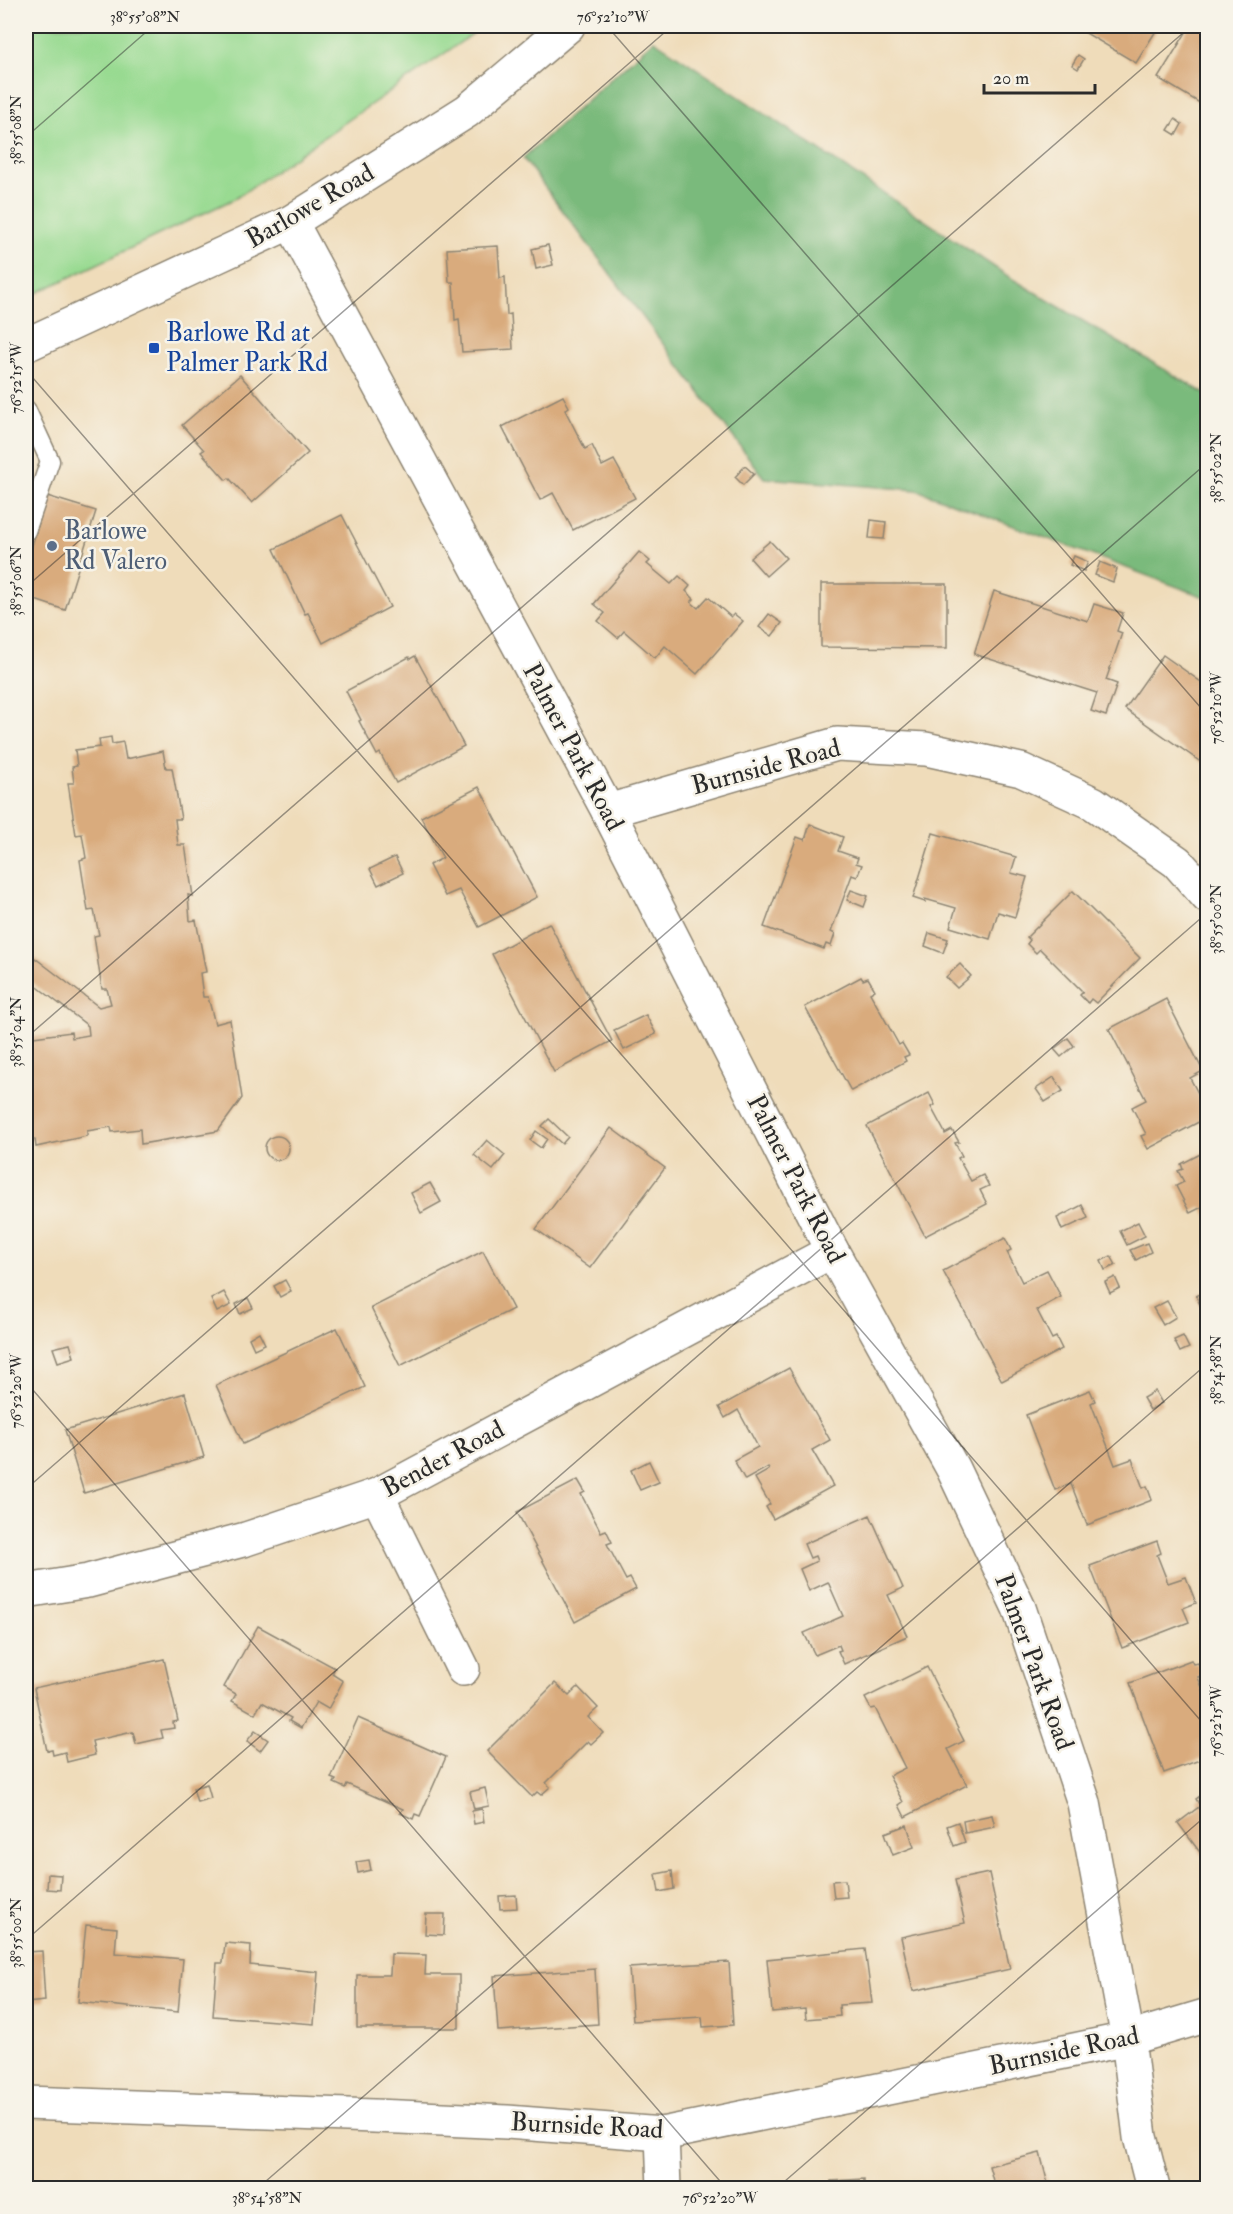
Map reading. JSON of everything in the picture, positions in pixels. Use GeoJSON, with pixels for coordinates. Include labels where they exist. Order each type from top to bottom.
{"type":"FeatureCollection","features":[{"type":"Feature","properties":{"kind":"street","name":"Barlowe Road"},"geometry":{"type":"LineString","coordinates":[[26,345],[291,222],[467,111],[568,26]]}},
{"type":"Feature","properties":{"kind":"street","name":"Palmer Park Road"},"geometry":{"type":"LineString","coordinates":[[291,222],[608,812],[832,1251],[953,1469],[1019,1608],[1084,1803],[1128,2039],[1140,2137],[1154,2188]]}},
{"type":"Feature","properties":{"kind":"street","name":"Burnside Road"},"geometry":{"type":"LineString","coordinates":[[608,812],[837,744],[926,749],[1021,770],[1093,803],[1177,862],[1208,897]]}},
{"type":"Feature","properties":{"kind":"street","name":"Bender Road"},"geometry":{"type":"LineString","coordinates":[[26,1592],[88,1581],[235,1542],[377,1495],[832,1251]]}},
{"type":"Feature","properties":{"kind":"street"},"geometry":{"type":"LineString","coordinates":[[377,1495],[463,1669]]}},
{"type":"Feature","properties":{"kind":"street","name":"Burnside Road"},"geometry":{"type":"LineString","coordinates":[[26,2103],[400,2117],[662,2134],[1128,2039],[1208,2015]]}},
{"type":"Feature","properties":{"kind":"street"},"geometry":{"type":"LineString","coordinates":[[662,2134],[664,2188]]}},
{"type":"Feature","properties":{"kind":"lane"},"geometry":{"type":"LineString","coordinates":[[26,409],[33,444],[50,461],[33,491],[26,531]]}},
{"type":"Feature","properties":{"kind":"green space"},"geometry":{"type":"Polygon","coordinates":[[[26,26],[484,26],[236,198],[26,298],[26,26]]]}},
{"type":"Feature","properties":{"kind":"green space"},"geometry":{"type":"Polygon","coordinates":[[[654,40],[1011,278],[1207,395],[1207,598],[917,490],[764,478],[523,158],[654,40]]]}},
{"type":"Feature","properties":{"kind":"building"},"geometry":{"type":"Polygon","coordinates":[[[1074,26],[1159,26],[1136,63],[1074,26]]]}},
{"type":"Feature","properties":{"kind":"building"},"geometry":{"type":"Polygon","coordinates":[[[1190,26],[1197,26],[1208,31],[1208,108],[1158,78],[1190,26]]]}},
{"type":"Feature","properties":{"kind":"building"},"geometry":{"type":"Polygon","coordinates":[[[1078,55],[1084,59],[1078,69],[1072,65],[1078,55]]]}},
{"type":"Feature","properties":{"kind":"building"},"geometry":{"type":"Polygon","coordinates":[[[1175,119],[1182,124],[1176,135],[1168,130],[1175,119]]]}},
{"type":"Feature","properties":{"kind":"building"},"geometry":{"type":"Polygon","coordinates":[[[548,245],[553,265],[536,269],[532,249],[548,245]]]}},
{"type":"Feature","properties":{"kind":"building"},"geometry":{"type":"Polygon","coordinates":[[[498,246],[500,278],[505,277],[507,315],[511,314],[513,349],[462,352],[459,319],[455,320],[453,282],[449,282],[447,249],[498,246]]]}},
{"type":"Feature","properties":{"kind":"building"},"geometry":{"type":"Polygon","coordinates":[[[240,375],[308,453],[252,503],[229,478],[226,480],[201,452],[204,450],[182,425],[240,375]]]}},
{"type":"Feature","properties":{"kind":"building"},"geometry":{"type":"Polygon","coordinates":[[[563,396],[569,407],[565,410],[585,449],[592,445],[602,466],[614,460],[635,498],[573,530],[553,493],[540,500],[502,427],[563,396]]]}},
{"type":"Feature","properties":{"kind":"building"},"geometry":{"type":"Polygon","coordinates":[[[745,466],[754,474],[743,485],[735,477],[745,466]]]}},
{"type":"Feature","properties":{"kind":"building"},"geometry":{"type":"Polygon","coordinates":[[[47,496],[96,511],[65,610],[26,597],[26,565],[47,496]]]}},
{"type":"Feature","properties":{"kind":"building"},"geometry":{"type":"Polygon","coordinates":[[[342,515],[390,607],[323,643],[308,613],[305,614],[274,549],[342,515]]]}},
{"type":"Feature","properties":{"kind":"building"},"geometry":{"type":"Polygon","coordinates":[[[871,520],[886,522],[884,539],[869,538],[871,520]]]}},
{"type":"Feature","properties":{"kind":"building"},"geometry":{"type":"Polygon","coordinates":[[[770,541],[786,558],[766,576],[750,558],[770,541]]]}},
{"type":"Feature","properties":{"kind":"building"},"geometry":{"type":"Polygon","coordinates":[[[639,552],[650,561],[647,564],[671,584],[679,576],[690,586],[686,591],[694,599],[691,602],[698,608],[708,597],[731,617],[734,614],[743,621],[697,674],[665,646],[655,658],[624,631],[618,638],[598,621],[605,613],[594,604],[639,552]]]}},
{"type":"Feature","properties":{"kind":"building"},"geometry":{"type":"Polygon","coordinates":[[[1074,556],[1088,562],[1084,571],[1070,565],[1074,556]]]}},
{"type":"Feature","properties":{"kind":"building"},"geometry":{"type":"Polygon","coordinates":[[[1100,562],[1117,569],[1113,582],[1095,575],[1100,562]]]}},
{"type":"Feature","properties":{"kind":"building"},"geometry":{"type":"Polygon","coordinates":[[[821,584],[947,584],[947,648],[821,647],[821,584]]]}},
{"type":"Feature","properties":{"kind":"building"},"geometry":{"type":"Polygon","coordinates":[[[994,591],[1088,621],[1094,604],[1123,613],[1117,631],[1122,633],[1106,680],[1117,684],[1106,716],[1091,711],[1097,693],[974,654],[994,591]]]}},
{"type":"Feature","properties":{"kind":"building"},"geometry":{"type":"Polygon","coordinates":[[[769,614],[782,623],[772,636],[759,627],[769,614]]]}},
{"type":"Feature","properties":{"kind":"building"},"geometry":{"type":"Polygon","coordinates":[[[1163,655],[1208,687],[1208,767],[1125,709],[1163,655]]]}},
{"type":"Feature","properties":{"kind":"building"},"geometry":{"type":"Polygon","coordinates":[[[415,656],[464,746],[396,783],[380,753],[377,755],[346,691],[409,657],[410,659],[415,656]]]}},
{"type":"Feature","properties":{"kind":"building"},"geometry":{"type":"Polygon","coordinates":[[[111,737],[112,744],[123,742],[126,759],[163,751],[166,768],[172,768],[181,819],[175,819],[178,845],[185,845],[193,896],[188,895],[190,921],[196,920],[206,972],[200,973],[203,997],[208,997],[215,1024],[230,1020],[242,1098],[218,1131],[141,1144],[140,1129],[112,1132],[111,1127],[87,1131],[87,1136],[36,1147],[35,1139],[26,1140],[26,1038],[71,1032],[72,1038],[89,1035],[88,1026],[26,978],[26,972],[35,958],[99,1007],[111,1004],[107,989],[102,989],[94,936],[99,935],[94,910],[88,911],[80,860],[86,858],[82,834],[76,835],[68,783],[74,783],[72,767],[77,766],[75,750],[100,747],[99,739],[111,737]]]}},
{"type":"Feature","properties":{"kind":"building"},"geometry":{"type":"Polygon","coordinates":[[[479,787],[537,897],[479,927],[459,890],[445,896],[429,865],[443,858],[421,817],[479,787]]]}},
{"type":"Feature","properties":{"kind":"building"},"geometry":{"type":"Polygon","coordinates":[[[810,824],[843,837],[838,851],[858,858],[856,863],[862,865],[857,877],[852,875],[831,932],[835,934],[831,946],[826,944],[824,949],[764,927],[797,837],[805,840],[810,824]]]}},
{"type":"Feature","properties":{"kind":"building"},"geometry":{"type":"Polygon","coordinates":[[[933,833],[1016,857],[1011,873],[1027,877],[1015,917],[998,912],[990,939],[950,927],[956,908],[913,898],[933,833]]]}},
{"type":"Feature","properties":{"kind":"building"},"geometry":{"type":"Polygon","coordinates":[[[395,857],[403,873],[378,885],[370,869],[395,857]]]}},
{"type":"Feature","properties":{"kind":"building"},"geometry":{"type":"Polygon","coordinates":[[[851,890],[868,896],[864,907],[847,900],[851,890]]]}},
{"type":"Feature","properties":{"kind":"building"},"geometry":{"type":"Polygon","coordinates":[[[1073,891],[1140,958],[1096,1003],[1091,999],[1088,1003],[1080,995],[1083,992],[1040,949],[1036,953],[1027,944],[1030,940],[1027,937],[1073,891]]]}},
{"type":"Feature","properties":{"kind":"building"},"geometry":{"type":"Polygon","coordinates":[[[549,923],[612,1041],[554,1072],[492,954],[549,923]]]}},
{"type":"Feature","properties":{"kind":"building"},"geometry":{"type":"Polygon","coordinates":[[[929,933],[948,939],[943,953],[925,946],[929,933]]]}},
{"type":"Feature","properties":{"kind":"building"},"geometry":{"type":"Polygon","coordinates":[[[960,964],[971,976],[957,988],[946,977],[960,964]]]}},
{"type":"Feature","properties":{"kind":"building"},"geometry":{"type":"Polygon","coordinates":[[[861,977],[863,980],[868,978],[875,990],[870,993],[899,1045],[902,1043],[909,1055],[904,1057],[906,1061],[851,1091],[805,1007],[861,977]]]}},
{"type":"Feature","properties":{"kind":"building"},"geometry":{"type":"Polygon","coordinates":[[[1166,999],[1203,1071],[1190,1078],[1208,1112],[1208,1117],[1148,1149],[1141,1136],[1146,1134],[1132,1107],[1146,1100],[1109,1029],[1166,999]]]}},
{"type":"Feature","properties":{"kind":"building"},"geometry":{"type":"Polygon","coordinates":[[[646,1015],[656,1034],[624,1050],[614,1030],[646,1015]]]}},
{"type":"Feature","properties":{"kind":"building"},"geometry":{"type":"Polygon","coordinates":[[[1068,1038],[1074,1046],[1061,1057],[1054,1049],[1068,1038]]]}},
{"type":"Feature","properties":{"kind":"building"},"geometry":{"type":"Polygon","coordinates":[[[1054,1077],[1063,1091],[1045,1102],[1036,1089],[1054,1077]]]}},
{"type":"Feature","properties":{"kind":"building"},"geometry":{"type":"Polygon","coordinates":[[[929,1093],[935,1105],[931,1107],[945,1134],[952,1130],[959,1142],[955,1143],[962,1156],[958,1158],[971,1181],[983,1175],[989,1186],[980,1190],[987,1204],[925,1236],[867,1126],[929,1093]]]}},
{"type":"Feature","properties":{"kind":"building"},"geometry":{"type":"Polygon","coordinates":[[[549,1119],[568,1137],[562,1144],[542,1126],[549,1119]]]}},
{"type":"Feature","properties":{"kind":"building"},"geometry":{"type":"Polygon","coordinates":[[[611,1128],[665,1168],[590,1268],[536,1229],[611,1128]]]}},
{"type":"Feature","properties":{"kind":"building"},"geometry":{"type":"Polygon","coordinates":[[[536,1131],[547,1139],[541,1148],[530,1140],[536,1131]]]}},
{"type":"Feature","properties":{"kind":"building"},"geometry":{"type":"Polygon","coordinates":[[[277,1136],[282,1137],[288,1143],[288,1153],[282,1159],[277,1160],[272,1159],[266,1153],[265,1148],[266,1143],[272,1137],[277,1136]]]}},
{"type":"Feature","properties":{"kind":"building"},"geometry":{"type":"Polygon","coordinates":[[[487,1140],[505,1155],[493,1170],[474,1155],[487,1140]]]}},
{"type":"Feature","properties":{"kind":"building"},"geometry":{"type":"Polygon","coordinates":[[[1208,1150],[1208,1217],[1202,1207],[1190,1213],[1176,1186],[1184,1182],[1178,1171],[1183,1169],[1181,1164],[1208,1150]]]}},
{"type":"Feature","properties":{"kind":"building"},"geometry":{"type":"Polygon","coordinates":[[[430,1183],[441,1202],[421,1213],[411,1193],[430,1183]]]}},
{"type":"Feature","properties":{"kind":"building"},"geometry":{"type":"Polygon","coordinates":[[[1082,1205],[1088,1218],[1062,1230],[1057,1218],[1082,1205]]]}},
{"type":"Feature","properties":{"kind":"building"},"geometry":{"type":"Polygon","coordinates":[[[1138,1222],[1145,1236],[1127,1245],[1120,1231],[1138,1222]]]}},
{"type":"Feature","properties":{"kind":"building"},"geometry":{"type":"Polygon","coordinates":[[[1005,1238],[1011,1250],[1007,1252],[1022,1282],[1047,1270],[1061,1297],[1037,1310],[1052,1339],[1056,1337],[1062,1349],[1002,1381],[943,1271],[1005,1238]]]}},
{"type":"Feature","properties":{"kind":"building"},"geometry":{"type":"Polygon","coordinates":[[[1147,1243],[1151,1252],[1136,1260],[1130,1250],[1147,1243]]]}},
{"type":"Feature","properties":{"kind":"building"},"geometry":{"type":"Polygon","coordinates":[[[483,1251],[513,1309],[400,1366],[371,1308],[483,1251]]]}},
{"type":"Feature","properties":{"kind":"building"},"geometry":{"type":"Polygon","coordinates":[[[1111,1256],[1116,1265],[1105,1270],[1101,1261],[1111,1256]]]}},
{"type":"Feature","properties":{"kind":"building"},"geometry":{"type":"Polygon","coordinates":[[[1115,1277],[1120,1288],[1110,1293],[1105,1282],[1115,1277]]]}},
{"type":"Feature","properties":{"kind":"building"},"geometry":{"type":"Polygon","coordinates":[[[285,1280],[291,1291],[280,1297],[274,1286],[285,1280]]]}},
{"type":"Feature","properties":{"kind":"building"},"geometry":{"type":"Polygon","coordinates":[[[1208,1290],[1208,1314],[1205,1315],[1196,1296],[1208,1290]]]}},
{"type":"Feature","properties":{"kind":"building"},"geometry":{"type":"Polygon","coordinates":[[[224,1292],[231,1305],[217,1312],[211,1299],[224,1292]]]}},
{"type":"Feature","properties":{"kind":"building"},"geometry":{"type":"Polygon","coordinates":[[[248,1298],[253,1308],[240,1314],[236,1304],[248,1298]]]}},
{"type":"Feature","properties":{"kind":"building"},"geometry":{"type":"Polygon","coordinates":[[[1167,1301],[1176,1317],[1163,1325],[1153,1308],[1167,1301]]]}},
{"type":"Feature","properties":{"kind":"building"},"geometry":{"type":"Polygon","coordinates":[[[337,1328],[365,1387],[243,1444],[216,1385],[337,1328]]]}},
{"type":"Feature","properties":{"kind":"building"},"geometry":{"type":"Polygon","coordinates":[[[259,1332],[265,1344],[254,1349],[249,1338],[259,1332]]]}},
{"type":"Feature","properties":{"kind":"building"},"geometry":{"type":"Polygon","coordinates":[[[1183,1336],[1189,1348],[1180,1352],[1174,1340],[1183,1336]]]}},
{"type":"Feature","properties":{"kind":"building"},"geometry":{"type":"Polygon","coordinates":[[[70,1344],[74,1357],[58,1362],[53,1348],[70,1344]]]}},
{"type":"Feature","properties":{"kind":"building"},"geometry":{"type":"Polygon","coordinates":[[[789,1368],[830,1440],[812,1450],[833,1486],[773,1519],[766,1507],[770,1504],[755,1478],[769,1470],[768,1467],[745,1480],[734,1460],[758,1447],[738,1410],[725,1418],[719,1407],[789,1368]]]}},
{"type":"Feature","properties":{"kind":"building"},"geometry":{"type":"Polygon","coordinates":[[[1090,1390],[1095,1401],[1091,1403],[1115,1465],[1132,1459],[1143,1488],[1147,1486],[1152,1500],[1087,1525],[1071,1484],[1055,1490],[1026,1415],[1090,1390]]]}},
{"type":"Feature","properties":{"kind":"building"},"geometry":{"type":"Polygon","coordinates":[[[1155,1391],[1162,1403],[1150,1410],[1143,1398],[1155,1391]]]}},
{"type":"Feature","properties":{"kind":"building"},"geometry":{"type":"Polygon","coordinates":[[[185,1393],[204,1457],[84,1493],[65,1430],[185,1393]]]}},
{"type":"Feature","properties":{"kind":"building"},"geometry":{"type":"Polygon","coordinates":[[[649,1461],[659,1482],[640,1490],[631,1470],[649,1461]]]}},
{"type":"Feature","properties":{"kind":"building"},"geometry":{"type":"Polygon","coordinates":[[[578,1480],[585,1492],[581,1494],[601,1532],[606,1530],[612,1542],[607,1544],[626,1580],[630,1578],[636,1589],[575,1622],[517,1512],[578,1480]]]}},
{"type":"Feature","properties":{"kind":"building"},"geometry":{"type":"Polygon","coordinates":[[[870,1515],[903,1588],[888,1595],[907,1636],[844,1664],[838,1651],[841,1650],[839,1645],[815,1655],[804,1633],[843,1616],[828,1582],[809,1591],[800,1569],[817,1561],[815,1556],[810,1558],[804,1544],[870,1515]]]}},
{"type":"Feature","properties":{"kind":"building"},"geometry":{"type":"Polygon","coordinates":[[[1157,1541],[1161,1553],[1157,1555],[1168,1583],[1186,1577],[1196,1603],[1183,1608],[1189,1622],[1122,1648],[1090,1566],[1157,1541]]]}},
{"type":"Feature","properties":{"kind":"building"},"geometry":{"type":"Polygon","coordinates":[[[258,1626],[335,1668],[332,1674],[343,1681],[328,1709],[316,1702],[301,1728],[289,1721],[291,1718],[262,1702],[255,1714],[232,1701],[236,1694],[224,1687],[258,1626]]]}},
{"type":"Feature","properties":{"kind":"building"},"geometry":{"type":"Polygon","coordinates":[[[164,1659],[178,1721],[173,1722],[174,1728],[161,1730],[163,1738],[136,1744],[133,1732],[92,1741],[95,1755],[67,1762],[65,1752],[53,1755],[52,1750],[47,1751],[34,1688],[164,1659]]]}},
{"type":"Feature","properties":{"kind":"building"},"geometry":{"type":"Polygon","coordinates":[[[1191,1660],[1193,1664],[1198,1663],[1203,1675],[1198,1677],[1208,1703],[1208,1757],[1164,1773],[1130,1683],[1191,1660]]]}},
{"type":"Feature","properties":{"kind":"building"},"geometry":{"type":"Polygon","coordinates":[[[927,1667],[964,1741],[948,1749],[967,1785],[905,1817],[899,1805],[903,1802],[889,1776],[905,1768],[875,1708],[871,1709],[865,1698],[927,1667]]]}},
{"type":"Feature","properties":{"kind":"building"},"geometry":{"type":"Polygon","coordinates":[[[555,1683],[569,1696],[578,1687],[598,1708],[588,1717],[603,1733],[591,1744],[588,1741],[546,1783],[550,1787],[541,1795],[537,1792],[532,1797],[487,1751],[555,1683]]]}},
{"type":"Feature","properties":{"kind":"building"},"geometry":{"type":"Polygon","coordinates":[[[358,1718],[446,1757],[420,1816],[415,1814],[413,1819],[400,1813],[403,1809],[347,1784],[345,1788],[334,1783],[336,1780],[331,1778],[358,1718]]]}},
{"type":"Feature","properties":{"kind":"building"},"geometry":{"type":"Polygon","coordinates":[[[255,1731],[268,1740],[260,1751],[247,1741],[255,1731]]]}},
{"type":"Feature","properties":{"kind":"building"},"geometry":{"type":"Polygon","coordinates":[[[207,1784],[211,1798],[197,1802],[193,1788],[207,1784]]]}},
{"type":"Feature","properties":{"kind":"building"},"geometry":{"type":"Polygon","coordinates":[[[485,1788],[489,1806],[474,1809],[470,1792],[485,1788]]]}},
{"type":"Feature","properties":{"kind":"building"},"geometry":{"type":"Polygon","coordinates":[[[1208,1790],[1208,1863],[1178,1823],[1200,1806],[1196,1799],[1208,1790]]]}},
{"type":"Feature","properties":{"kind":"building"},"geometry":{"type":"Polygon","coordinates":[[[482,1809],[484,1822],[474,1824],[472,1811],[482,1809]]]}},
{"type":"Feature","properties":{"kind":"building"},"geometry":{"type":"Polygon","coordinates":[[[992,1815],[995,1827],[965,1833],[963,1821],[992,1815]]]}},
{"type":"Feature","properties":{"kind":"building"},"geometry":{"type":"Polygon","coordinates":[[[958,1822],[965,1842],[954,1846],[947,1826],[958,1822]]]}},
{"type":"Feature","properties":{"kind":"building"},"geometry":{"type":"Polygon","coordinates":[[[907,1825],[914,1847],[893,1855],[885,1833],[907,1825]]]}},
{"type":"Feature","properties":{"kind":"building"},"geometry":{"type":"Polygon","coordinates":[[[369,1860],[371,1870],[358,1873],[356,1862],[369,1860]]]}},
{"type":"Feature","properties":{"kind":"building"},"geometry":{"type":"Polygon","coordinates":[[[672,1871],[674,1889],[659,1892],[656,1874],[672,1871]]]}},
{"type":"Feature","properties":{"kind":"building"},"geometry":{"type":"Polygon","coordinates":[[[989,1873],[1010,1969],[913,1991],[901,1937],[965,1923],[955,1880],[989,1873]]]}},
{"type":"Feature","properties":{"kind":"building"},"geometry":{"type":"Polygon","coordinates":[[[48,1874],[61,1875],[60,1890],[47,1889],[48,1874]]]}},
{"type":"Feature","properties":{"kind":"building"},"geometry":{"type":"Polygon","coordinates":[[[845,1880],[847,1897],[834,1898],[832,1881],[845,1880]]]}},
{"type":"Feature","properties":{"kind":"building"},"geometry":{"type":"Polygon","coordinates":[[[516,1895],[517,1908],[500,1909],[499,1896],[516,1895]]]}},
{"type":"Feature","properties":{"kind":"building"},"geometry":{"type":"Polygon","coordinates":[[[426,1914],[445,1914],[444,1935],[425,1934],[426,1914]]]}},
{"type":"Feature","properties":{"kind":"building"},"geometry":{"type":"Polygon","coordinates":[[[86,1925],[117,1928],[115,1953],[183,1959],[178,2012],[78,2002],[86,1925]]]}},
{"type":"Feature","properties":{"kind":"building"},"geometry":{"type":"Polygon","coordinates":[[[225,1943],[251,1945],[250,1965],[318,1972],[314,2024],[213,2016],[217,1963],[223,1963],[225,1943]]]}},
{"type":"Feature","properties":{"kind":"building"},"geometry":{"type":"Polygon","coordinates":[[[865,1949],[872,2003],[839,2005],[840,2016],[806,2019],[805,2009],[772,2012],[767,1959],[865,1949]]]}},
{"type":"Feature","properties":{"kind":"building"},"geometry":{"type":"Polygon","coordinates":[[[42,1951],[45,2001],[26,2003],[26,1952],[42,1951]]]}},
{"type":"Feature","properties":{"kind":"building"},"geometry":{"type":"Polygon","coordinates":[[[391,1954],[426,1955],[425,1975],[459,1975],[459,2028],[357,2028],[357,1975],[390,1975],[391,1954]]]}},
{"type":"Feature","properties":{"kind":"building"},"geometry":{"type":"Polygon","coordinates":[[[729,1962],[733,2025],[703,2027],[702,2017],[633,2021],[629,1968],[729,1962]]]}},
{"type":"Feature","properties":{"kind":"building"},"geometry":{"type":"Polygon","coordinates":[[[595,1969],[598,2024],[498,2031],[494,1976],[595,1969]]]}},
{"type":"Feature","properties":{"kind":"building"},"geometry":{"type":"Polygon","coordinates":[[[1040,2153],[1049,2188],[995,2188],[989,2166],[1040,2153]]]}},
{"type":"Feature","properties":{"kind":"building"},"geometry":{"type":"Polygon","coordinates":[[[864,2179],[864,2188],[832,2188],[831,2181],[864,2179]]]}},
{"type":"Feature","properties":{"kind":"place","name":"Barlowe Rd at Palmer Park Rd"},"geometry":{"type":"Point","coordinates":[154,348]}},
{"type":"Feature","properties":{"kind":"place","name":"Barlowe Rd Valero"},"geometry":{"type":"Point","coordinates":[52,546]}}]}
